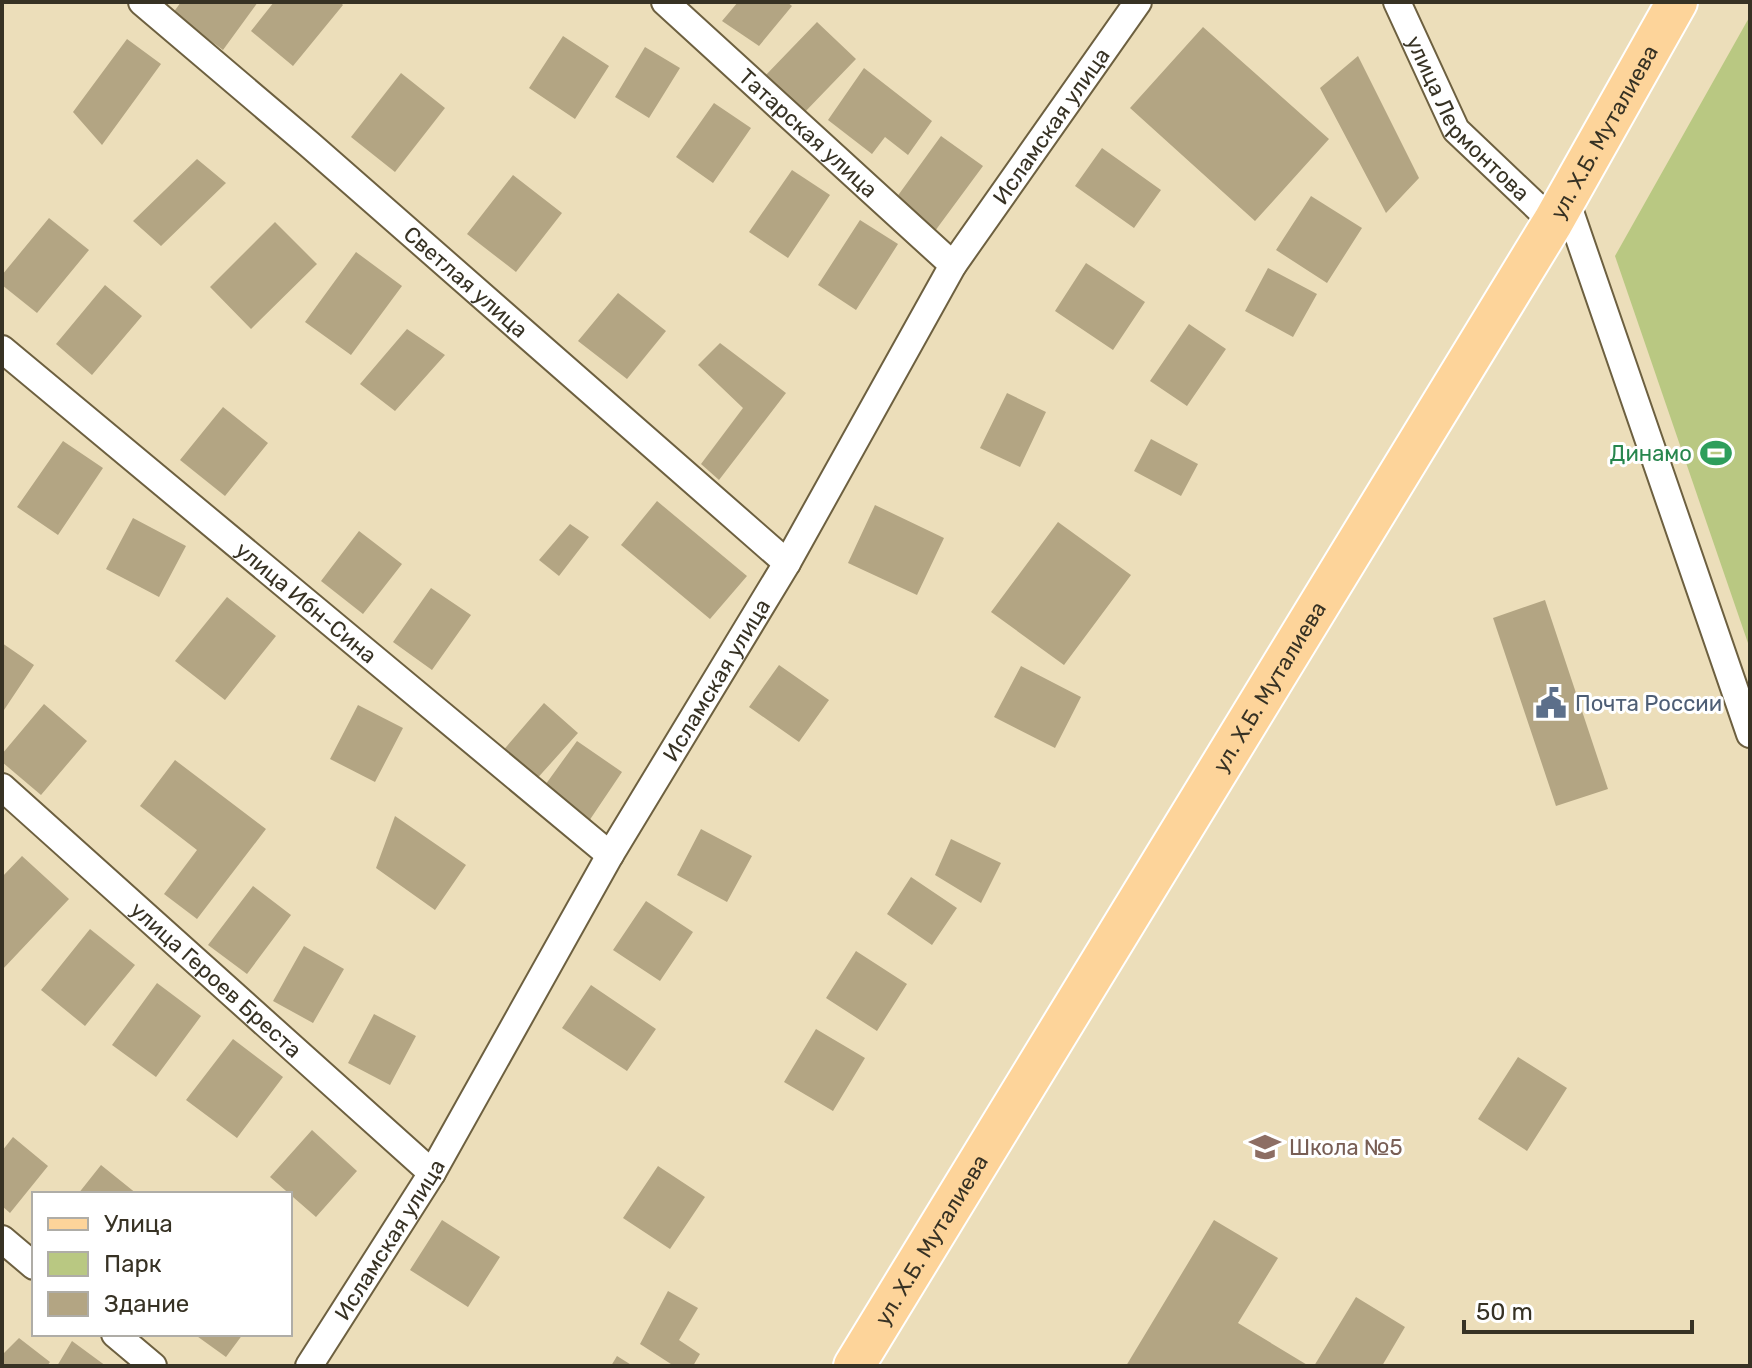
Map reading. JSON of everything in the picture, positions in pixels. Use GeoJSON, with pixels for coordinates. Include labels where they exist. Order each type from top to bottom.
{"type":"FeatureCollection","features":[{"type":"Feature","properties":{"kind":"main road","name":"ул. Х.Б. Муталиева"},"geometry":{"type":"LineString","coordinates":[[854,1366],[1560,211],[1677,2]]}},
{"type":"Feature","properties":{"kind":"street","name":"Светлая улица"},"geometry":{"type":"LineString","coordinates":[[142,2],[309,144],[787,563]]}},
{"type":"Feature","properties":{"kind":"street","name":"Татарская улица"},"geometry":{"type":"LineString","coordinates":[[665,2],[953,265]]}},
{"type":"Feature","properties":{"kind":"street","name":"Исламская улица"},"geometry":{"type":"LineString","coordinates":[[309,1366],[432,1173],[610,855],[787,563],[953,265],[1138,2]]}},
{"type":"Feature","properties":{"kind":"street","name":"улица Лермонтова"},"geometry":{"type":"LineString","coordinates":[[1397,2],[1456,130],[1560,211]]}},
{"type":"Feature","properties":{"kind":"street"},"geometry":{"type":"LineString","coordinates":[[1560,211],[1750,734]]}},
{"type":"Feature","properties":{"kind":"street","name":"улица Ибн-Сина"},"geometry":{"type":"LineString","coordinates":[[2,349],[610,855]]}},
{"type":"Feature","properties":{"kind":"street","name":"улица Героев Бреста"},"geometry":{"type":"LineString","coordinates":[[2,787],[432,1173]]}},
{"type":"Feature","properties":{"kind":"street"},"geometry":{"type":"LineString","coordinates":[[2,1239],[32,1264]]}},
{"type":"Feature","properties":{"kind":"street"},"geometry":{"type":"LineString","coordinates":[[117,1336],[153,1366]]}},
{"type":"Feature","properties":{"kind":"green space","name":"Динамо"},"geometry":{"type":"Polygon","coordinates":[[[1750,16],[1750,649],[1615,256],[1750,16]]]}},
{"type":"Feature","properties":{"kind":"building"},"geometry":{"type":"Polygon","coordinates":[[[181,2],[258,2],[223,50],[173,13],[181,2]]]}},
{"type":"Feature","properties":{"kind":"building"},"geometry":{"type":"Polygon","coordinates":[[[274,2],[340,2],[343,5],[293,66],[251,31],[274,2]]]}},
{"type":"Feature","properties":{"kind":"building"},"geometry":{"type":"Polygon","coordinates":[[[738,2],[787,2],[792,6],[759,46],[722,21],[738,2]]]}},
{"type":"Feature","properties":{"kind":"building"},"geometry":{"type":"Polygon","coordinates":[[[817,22],[856,59],[802,115],[763,78],[817,22]]]}},
{"type":"Feature","properties":{"kind":"building"},"geometry":{"type":"Polygon","coordinates":[[[1203,27],[1329,139],[1255,221],[1130,108],[1203,27]]]}},
{"type":"Feature","properties":{"kind":"building"},"geometry":{"type":"Polygon","coordinates":[[[563,36],[609,66],[575,119],[529,88],[563,36]]]}},
{"type":"Feature","properties":{"kind":"building"},"geometry":{"type":"Polygon","coordinates":[[[127,39],[161,64],[102,145],[73,112],[127,39]]]}},
{"type":"Feature","properties":{"kind":"building"},"geometry":{"type":"Polygon","coordinates":[[[645,47],[680,68],[649,118],[615,97],[645,47]]]}},
{"type":"Feature","properties":{"kind":"building"},"geometry":{"type":"Polygon","coordinates":[[[1358,56],[1419,178],[1386,213],[1320,88],[1358,56]]]}},
{"type":"Feature","properties":{"kind":"building"},"geometry":{"type":"Polygon","coordinates":[[[864,68],[932,121],[908,155],[885,137],[872,154],[828,120],[864,68]]]}},
{"type":"Feature","properties":{"kind":"building"},"geometry":{"type":"Polygon","coordinates":[[[401,73],[445,108],[395,172],[351,137],[401,73]]]}},
{"type":"Feature","properties":{"kind":"building"},"geometry":{"type":"Polygon","coordinates":[[[714,103],[751,128],[713,183],[676,157],[714,103]]]}},
{"type":"Feature","properties":{"kind":"building"},"geometry":{"type":"Polygon","coordinates":[[[941,136],[983,166],[935,231],[894,201],[941,136]]]}},
{"type":"Feature","properties":{"kind":"building"},"geometry":{"type":"Polygon","coordinates":[[[1102,148],[1161,190],[1134,228],[1075,186],[1102,148]]]}},
{"type":"Feature","properties":{"kind":"building"},"geometry":{"type":"Polygon","coordinates":[[[197,159],[226,183],[161,246],[133,221],[197,159]]]}},
{"type":"Feature","properties":{"kind":"building"},"geometry":{"type":"Polygon","coordinates":[[[792,170],[830,195],[788,258],[749,232],[792,170]]]}},
{"type":"Feature","properties":{"kind":"building"},"geometry":{"type":"Polygon","coordinates":[[[513,175],[562,213],[516,272],[467,234],[513,175]]]}},
{"type":"Feature","properties":{"kind":"building"},"geometry":{"type":"Polygon","coordinates":[[[1311,196],[1362,228],[1327,283],[1276,250],[1311,196]]]}},
{"type":"Feature","properties":{"kind":"building"},"geometry":{"type":"Polygon","coordinates":[[[49,218],[89,250],[37,313],[2,285],[2,275],[49,218]]]}},
{"type":"Feature","properties":{"kind":"building"},"geometry":{"type":"Polygon","coordinates":[[[860,220],[898,244],[856,310],[818,285],[860,220]]]}},
{"type":"Feature","properties":{"kind":"building"},"geometry":{"type":"Polygon","coordinates":[[[275,222],[317,264],[251,329],[210,287],[275,222]]]}},
{"type":"Feature","properties":{"kind":"building"},"geometry":{"type":"Polygon","coordinates":[[[356,252],[402,286],[351,355],[305,322],[356,252]]]}},
{"type":"Feature","properties":{"kind":"building"},"geometry":{"type":"Polygon","coordinates":[[[1086,263],[1145,302],[1113,350],[1055,311],[1086,263]]]}},
{"type":"Feature","properties":{"kind":"building"},"geometry":{"type":"Polygon","coordinates":[[[1268,268],[1317,294],[1293,337],[1245,311],[1268,268]]]}},
{"type":"Feature","properties":{"kind":"building"},"geometry":{"type":"Polygon","coordinates":[[[105,285],[142,316],[92,375],[56,344],[105,285]]]}},
{"type":"Feature","properties":{"kind":"building"},"geometry":{"type":"Polygon","coordinates":[[[618,293],[666,331],[627,379],[578,341],[618,293]]]}},
{"type":"Feature","properties":{"kind":"building"},"geometry":{"type":"Polygon","coordinates":[[[1189,324],[1226,349],[1187,406],[1150,381],[1189,324]]]}},
{"type":"Feature","properties":{"kind":"building"},"geometry":{"type":"Polygon","coordinates":[[[407,329],[445,355],[395,411],[360,384],[407,329]]]}},
{"type":"Feature","properties":{"kind":"building"},"geometry":{"type":"Polygon","coordinates":[[[720,343],[786,393],[719,480],[701,464],[743,408],[698,365],[720,343]]]}},
{"type":"Feature","properties":{"kind":"building"},"geometry":{"type":"Polygon","coordinates":[[[1007,393],[1046,412],[1020,467],[980,448],[1007,393]]]}},
{"type":"Feature","properties":{"kind":"building"},"geometry":{"type":"Polygon","coordinates":[[[223,407],[268,443],[225,496],[180,460],[223,407]]]}},
{"type":"Feature","properties":{"kind":"building"},"geometry":{"type":"Polygon","coordinates":[[[1151,439],[1198,464],[1181,496],[1134,471],[1151,439]]]}},
{"type":"Feature","properties":{"kind":"building"},"geometry":{"type":"Polygon","coordinates":[[[63,441],[103,468],[58,535],[17,507],[63,441]]]}},
{"type":"Feature","properties":{"kind":"building"},"geometry":{"type":"Polygon","coordinates":[[[657,501],[747,576],[710,619],[621,545],[657,501]]]}},
{"type":"Feature","properties":{"kind":"building"},"geometry":{"type":"Polygon","coordinates":[[[875,505],[944,538],[917,595],[848,563],[875,505]]]}},
{"type":"Feature","properties":{"kind":"building"},"geometry":{"type":"Polygon","coordinates":[[[133,518],[186,546],[159,597],[106,569],[133,518]]]}},
{"type":"Feature","properties":{"kind":"building"},"geometry":{"type":"Polygon","coordinates":[[[1058,522],[1131,575],[1064,665],[991,612],[1058,522]]]}},
{"type":"Feature","properties":{"kind":"building"},"geometry":{"type":"Polygon","coordinates":[[[570,524],[589,537],[559,576],[539,560],[570,524]]]}},
{"type":"Feature","properties":{"kind":"building"},"geometry":{"type":"Polygon","coordinates":[[[359,531],[402,564],[363,614],[321,581],[359,531]]]}},
{"type":"Feature","properties":{"kind":"building"},"geometry":{"type":"Polygon","coordinates":[[[431,588],[471,615],[432,670],[393,642],[431,588]]]}},
{"type":"Feature","properties":{"kind":"building"},"geometry":{"type":"Polygon","coordinates":[[[227,597],[276,636],[225,700],[175,661],[227,597]]]}},
{"type":"Feature","properties":{"kind":"building","name":"Почта России"},"geometry":{"type":"Polygon","coordinates":[[[1545,600],[1608,789],[1556,806],[1493,618],[1545,600]]]}},
{"type":"Feature","properties":{"kind":"building"},"geometry":{"type":"Polygon","coordinates":[[[2,643],[34,665],[2,713],[2,643]]]}},
{"type":"Feature","properties":{"kind":"building"},"geometry":{"type":"Polygon","coordinates":[[[779,665],[829,700],[799,742],[749,707],[779,665]]]}},
{"type":"Feature","properties":{"kind":"building"},"geometry":{"type":"Polygon","coordinates":[[[1021,666],[1081,697],[1055,748],[994,717],[1021,666]]]}},
{"type":"Feature","properties":{"kind":"building"},"geometry":{"type":"Polygon","coordinates":[[[544,703],[578,733],[534,782],[501,753],[544,703]]]}},
{"type":"Feature","properties":{"kind":"building"},"geometry":{"type":"Polygon","coordinates":[[[44,704],[87,741],[41,795],[2,762],[2,754],[44,704]]]}},
{"type":"Feature","properties":{"kind":"building"},"geometry":{"type":"Polygon","coordinates":[[[358,705],[403,728],[375,782],[330,759],[358,705]]]}},
{"type":"Feature","properties":{"kind":"building"},"geometry":{"type":"Polygon","coordinates":[[[577,741],[622,772],[589,821],[543,788],[577,741]]]}},
{"type":"Feature","properties":{"kind":"building"},"geometry":{"type":"Polygon","coordinates":[[[175,760],[266,829],[197,919],[164,894],[197,850],[140,806],[175,760]]]}},
{"type":"Feature","properties":{"kind":"building"},"geometry":{"type":"Polygon","coordinates":[[[395,816],[466,865],[435,910],[376,868],[395,816]]]}},
{"type":"Feature","properties":{"kind":"building"},"geometry":{"type":"Polygon","coordinates":[[[701,829],[752,856],[727,902],[677,875],[701,829]]]}},
{"type":"Feature","properties":{"kind":"building"},"geometry":{"type":"Polygon","coordinates":[[[951,839],[1001,863],[981,903],[935,875],[951,839]]]}},
{"type":"Feature","properties":{"kind":"building"},"geometry":{"type":"Polygon","coordinates":[[[22,856],[69,899],[2,970],[2,877],[22,856]]]}},
{"type":"Feature","properties":{"kind":"building"},"geometry":{"type":"Polygon","coordinates":[[[911,877],[957,908],[932,945],[887,914],[911,877]]]}},
{"type":"Feature","properties":{"kind":"building"},"geometry":{"type":"Polygon","coordinates":[[[253,886],[291,915],[247,974],[208,945],[253,886]]]}},
{"type":"Feature","properties":{"kind":"building"},"geometry":{"type":"Polygon","coordinates":[[[646,901],[693,932],[660,981],[613,950],[646,901]]]}},
{"type":"Feature","properties":{"kind":"building"},"geometry":{"type":"Polygon","coordinates":[[[90,929],[135,965],[85,1026],[41,990],[90,929]]]}},
{"type":"Feature","properties":{"kind":"building"},"geometry":{"type":"Polygon","coordinates":[[[304,946],[344,969],[313,1023],[273,1001],[304,946]]]}},
{"type":"Feature","properties":{"kind":"building"},"geometry":{"type":"Polygon","coordinates":[[[856,951],[907,984],[877,1031],[826,998],[856,951]]]}},
{"type":"Feature","properties":{"kind":"building"},"geometry":{"type":"Polygon","coordinates":[[[157,983],[201,1016],[156,1077],[112,1045],[157,983]]]}},
{"type":"Feature","properties":{"kind":"building"},"geometry":{"type":"Polygon","coordinates":[[[591,985],[656,1029],[627,1071],[562,1028],[591,985]]]}},
{"type":"Feature","properties":{"kind":"building"},"geometry":{"type":"Polygon","coordinates":[[[374,1014],[416,1036],[390,1085],[348,1063],[374,1014]]]}},
{"type":"Feature","properties":{"kind":"building"},"geometry":{"type":"Polygon","coordinates":[[[816,1029],[865,1058],[833,1111],[784,1082],[816,1029]]]}},
{"type":"Feature","properties":{"kind":"building"},"geometry":{"type":"Polygon","coordinates":[[[233,1039],[283,1077],[237,1138],[186,1100],[233,1039]]]}},
{"type":"Feature","properties":{"kind":"building"},"geometry":{"type":"Polygon","coordinates":[[[1518,1057],[1567,1088],[1527,1151],[1478,1119],[1518,1057]]]}},
{"type":"Feature","properties":{"kind":"building"},"geometry":{"type":"Polygon","coordinates":[[[312,1130],[357,1171],[316,1217],[292,1196],[292,1192],[287,1192],[270,1177],[312,1130]]]}},
{"type":"Feature","properties":{"kind":"building"},"geometry":{"type":"Polygon","coordinates":[[[13,1137],[48,1166],[10,1213],[2,1206],[2,1151],[13,1137]]]}},
{"type":"Feature","properties":{"kind":"building"},"geometry":{"type":"Polygon","coordinates":[[[101,1165],[135,1192],[80,1192],[101,1165]]]}},
{"type":"Feature","properties":{"kind":"building"},"geometry":{"type":"Polygon","coordinates":[[[658,1166],[705,1197],[670,1249],[623,1218],[658,1166]]]}},
{"type":"Feature","properties":{"kind":"building"},"geometry":{"type":"Polygon","coordinates":[[[442,1220],[500,1257],[468,1307],[410,1270],[442,1220]]]}},
{"type":"Feature","properties":{"kind":"building"},"geometry":{"type":"Polygon","coordinates":[[[1214,1220],[1278,1258],[1238,1323],[1309,1366],[1126,1366],[1214,1220]]]}},
{"type":"Feature","properties":{"kind":"building"},"geometry":{"type":"Polygon","coordinates":[[[668,1291],[698,1308],[679,1340],[700,1354],[693,1366],[674,1366],[640,1344],[668,1291]]]}},
{"type":"Feature","properties":{"kind":"building"},"geometry":{"type":"Polygon","coordinates":[[[1356,1297],[1405,1327],[1382,1366],[1314,1366],[1356,1297]]]}},
{"type":"Feature","properties":{"kind":"building"},"geometry":{"type":"Polygon","coordinates":[[[197,1336],[242,1336],[226,1357],[197,1336]]]}},
{"type":"Feature","properties":{"kind":"building"},"geometry":{"type":"Polygon","coordinates":[[[19,1338],[50,1362],[47,1366],[2,1366],[2,1355],[19,1338]]]}},
{"type":"Feature","properties":{"kind":"building"},"geometry":{"type":"Polygon","coordinates":[[[72,1341],[106,1366],[57,1366],[72,1341]]]}},
{"type":"Feature","properties":{"kind":"building"},"geometry":{"type":"Polygon","coordinates":[[[617,1356],[633,1366],[611,1366],[617,1356]]]}},
{"type":"Feature","properties":{"kind":"place","name":"Динамо"},"geometry":{"type":"Point","coordinates":[1716,453]}},
{"type":"Feature","properties":{"kind":"place","name":"Почта России"},"geometry":{"type":"Point","coordinates":[1551,703]}},
{"type":"Feature","properties":{"kind":"place","name":"Школа №5"},"geometry":{"type":"Point","coordinates":[1265,1147]}}]}
